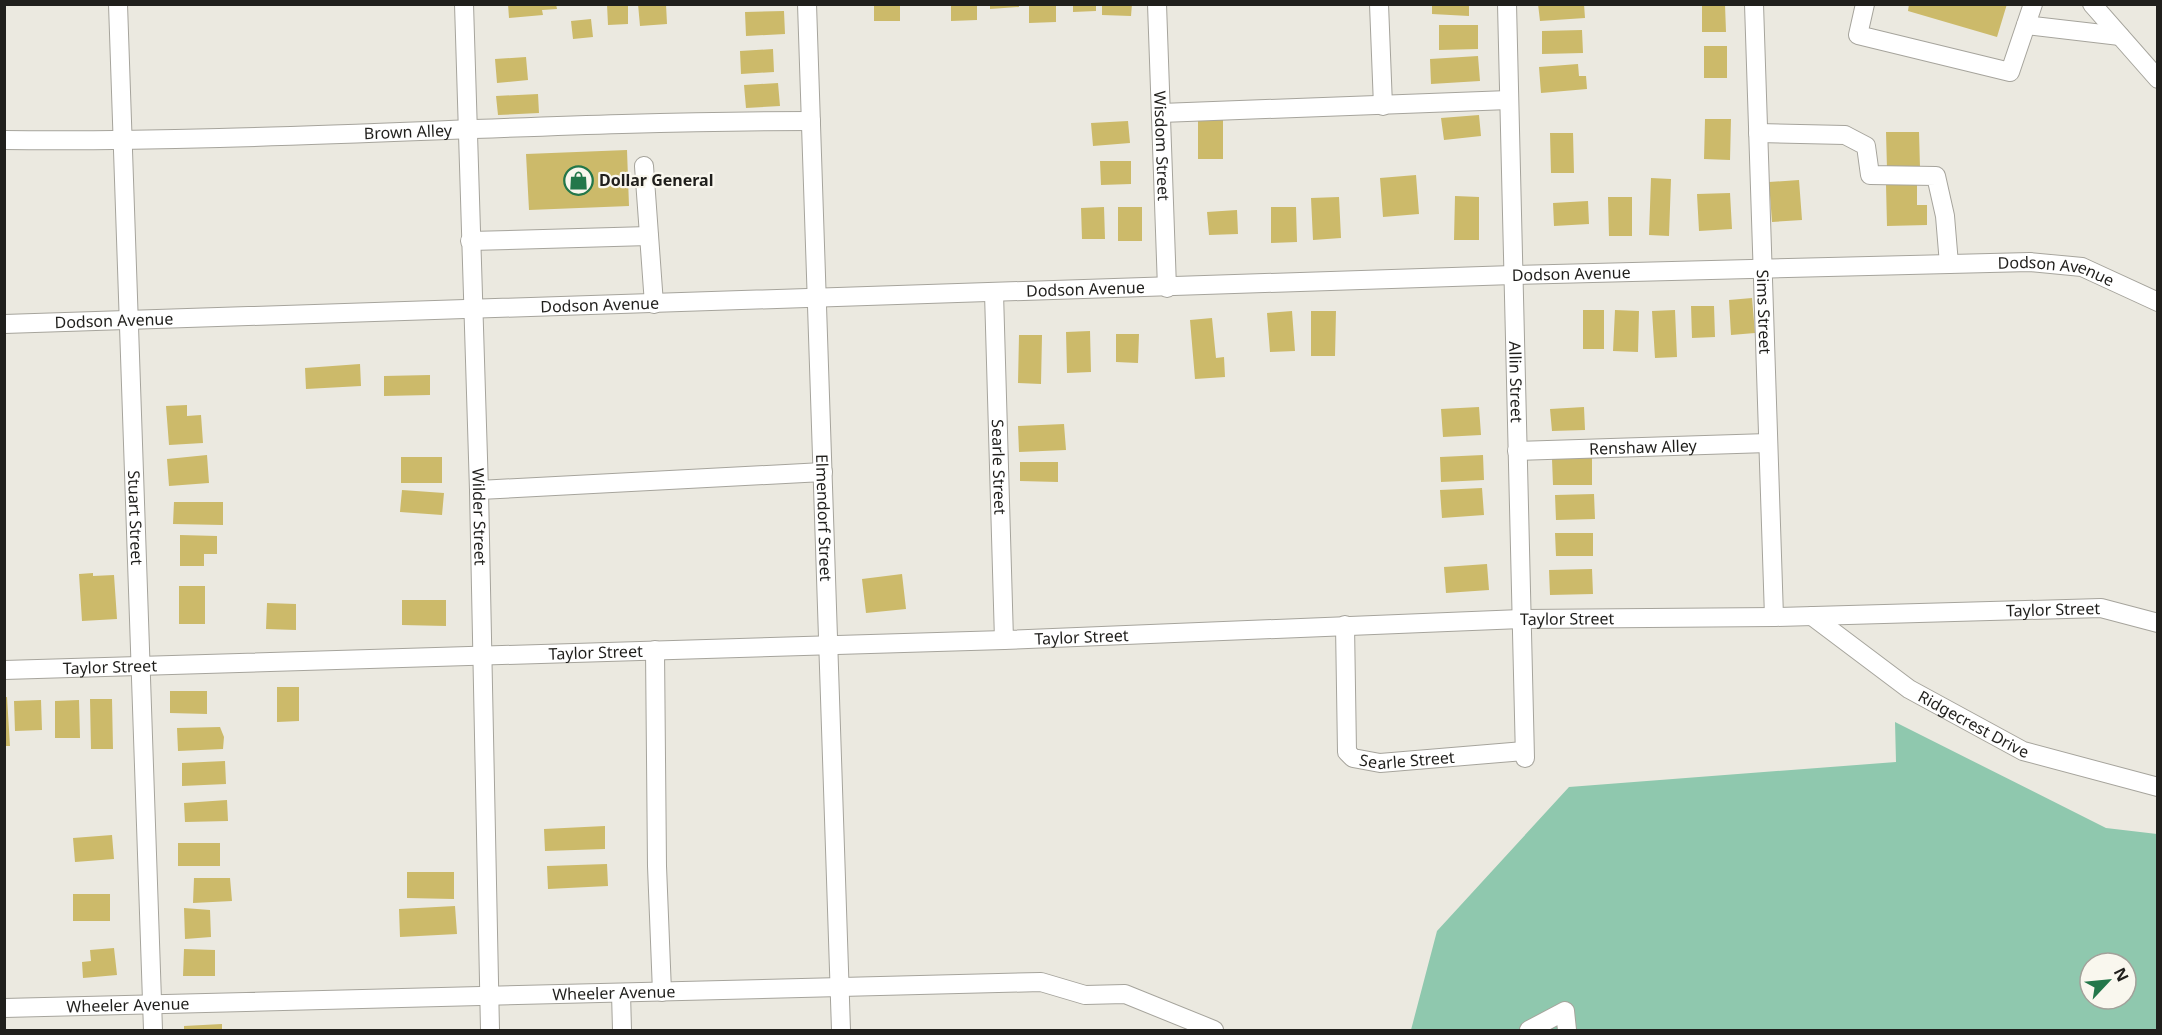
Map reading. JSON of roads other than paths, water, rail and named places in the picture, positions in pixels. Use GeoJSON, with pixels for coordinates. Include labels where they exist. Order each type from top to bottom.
{"type":"FeatureCollection","features":[{"type":"Feature","properties":{"kind":"street","name":"Stuart Street"},"geometry":{"type":"LineString","coordinates":[[118,4],[153,1030]]}},
{"type":"Feature","properties":{"kind":"street","name":"Wilder Street"},"geometry":{"type":"LineString","coordinates":[[464,4],[479,490],[490,1030]]}},
{"type":"Feature","properties":{"kind":"street","name":"Elmendorf Street"},"geometry":{"type":"LineString","coordinates":[[807,4],[841,1030]]}},
{"type":"Feature","properties":{"kind":"street","name":"Wisdom Street"},"geometry":{"type":"LineString","coordinates":[[1157,4],[1167,288]]}},
{"type":"Feature","properties":{"kind":"street"},"geometry":{"type":"LineString","coordinates":[[1379,4],[1383,106]]}},
{"type":"Feature","properties":{"kind":"street","name":"Allin Street"},"geometry":{"type":"LineString","coordinates":[[1507,4],[1525,755]]}},
{"type":"Feature","properties":{"kind":"street","name":"Sims Street"},"geometry":{"type":"LineString","coordinates":[[1754,4],[1774,617]]}},
{"type":"Feature","properties":{"kind":"street"},"geometry":{"type":"LineString","coordinates":[[1864,4],[1858,35],[2010,72],[2033,4]]}},
{"type":"Feature","properties":{"kind":"street"},"geometry":{"type":"LineString","coordinates":[[2092,4],[2157,79]]}},
{"type":"Feature","properties":{"kind":"street"},"geometry":{"type":"LineString","coordinates":[[2026,25],[2120,36]]}},
{"type":"Feature","properties":{"kind":"street"},"geometry":{"type":"LineString","coordinates":[[1161,113],[1509,100]]}},
{"type":"Feature","properties":{"kind":"street","name":"Brown Alley"},"geometry":{"type":"LineString","coordinates":[[4,140],[123,141],[467,131],[692,121],[811,121]]}},
{"type":"Feature","properties":{"kind":"street"},"geometry":{"type":"LineString","coordinates":[[1758,133],[1845,135],[1866,146],[1870,175],[1936,176],[1945,216],[1949,264]]}},
{"type":"Feature","properties":{"kind":"street"},"geometry":{"type":"LineString","coordinates":[[644,166],[654,303]]}},
{"type":"Feature","properties":{"kind":"street"},"geometry":{"type":"LineString","coordinates":[[470,242],[649,236]]}},
{"type":"Feature","properties":{"kind":"street","name":"Dodson Avenue"},"geometry":{"type":"LineString","coordinates":[[4,324],[128,322],[1513,275],[2030,262],[2082,267],[2157,302]]}},
{"type":"Feature","properties":{"kind":"street","name":"Searle Street"},"geometry":{"type":"LineString","coordinates":[[994,293],[1004,640]]}},
{"type":"Feature","properties":{"kind":"street","name":"Renshaw Alley"},"geometry":{"type":"LineString","coordinates":[[1517,451],[1768,443]]}},
{"type":"Feature","properties":{"kind":"street"},"geometry":{"type":"LineString","coordinates":[[479,490],[823,472]]}},
{"type":"Feature","properties":{"kind":"street","name":"Taylor Street"},"geometry":{"type":"LineString","coordinates":[[4,670],[482,654],[829,646],[1521,619],[1774,617],[2101,608],[2157,622]]}},
{"type":"Feature","properties":{"kind":"street","name":"Ridgecrest Drive"},"geometry":{"type":"LineString","coordinates":[[1812,616],[1909,689],[2023,751],[2157,787]]}},
{"type":"Feature","properties":{"kind":"street","name":"Searle Street"},"geometry":{"type":"LineString","coordinates":[[1345,625],[1347,752],[1353,758],[1380,763],[1525,755]]}},
{"type":"Feature","properties":{"kind":"street"},"geometry":{"type":"LineString","coordinates":[[655,650],[657,866],[662,992]]}},
{"type":"Feature","properties":{"kind":"street","name":"Wheeler Avenue"},"geometry":{"type":"LineString","coordinates":[[4,1008],[1041,982],[1085,995],[1125,994],[1214,1030]]}},
{"type":"Feature","properties":{"kind":"street"},"geometry":{"type":"LineString","coordinates":[[621,993],[622,1030]]}},
{"type":"Feature","properties":{"kind":"street"},"geometry":{"type":"LineString","coordinates":[[1529,1030],[1565,1011],[1567,1030]]}},
{"type":"Feature","properties":{"kind":"place","name":"Dollar General"},"geometry":{"type":"Point","coordinates":[578,180]}}]}
